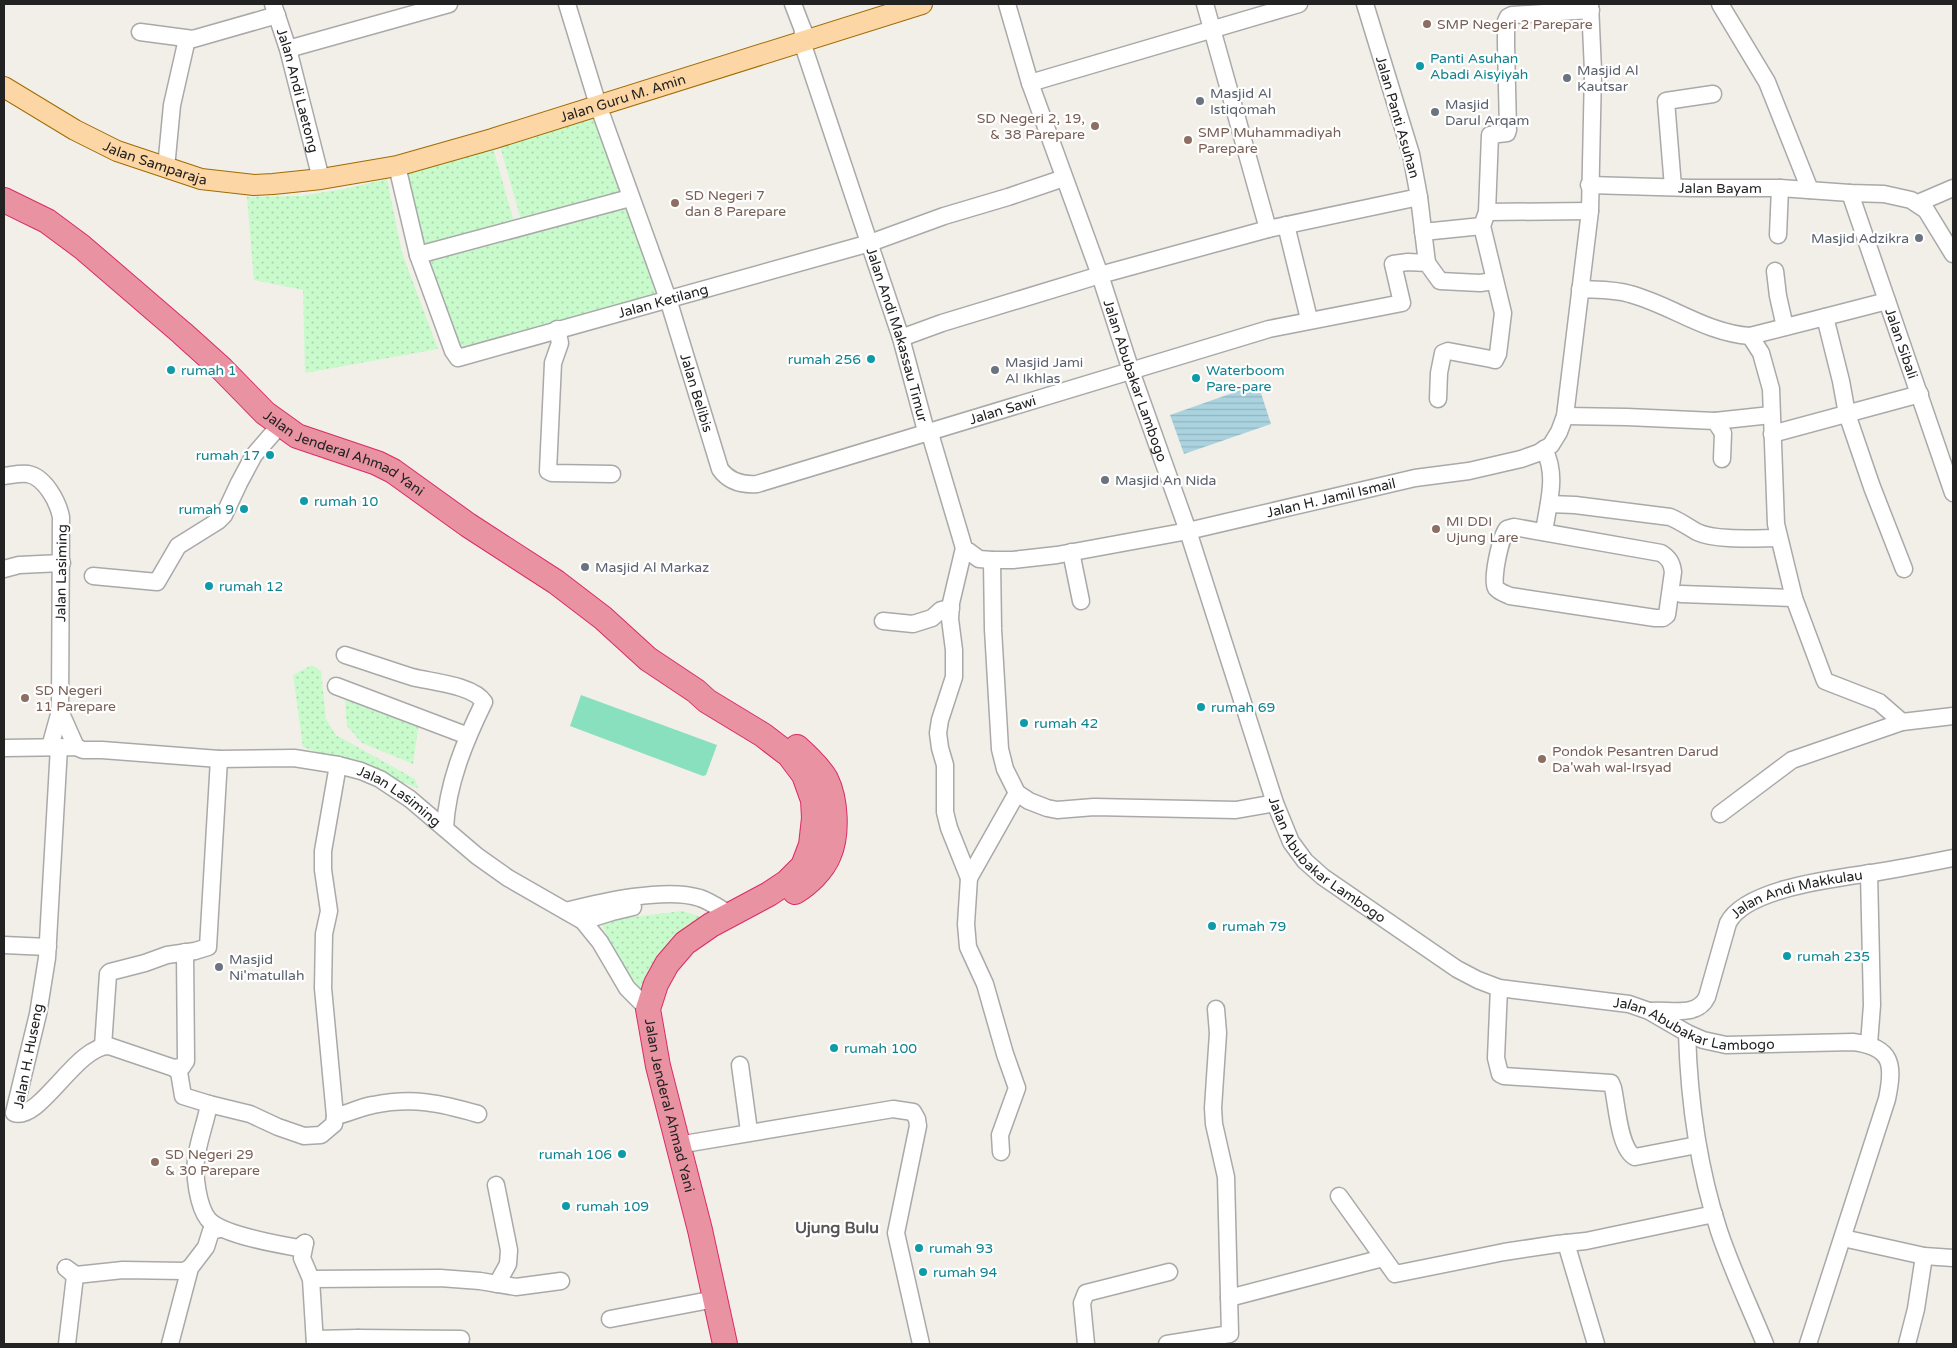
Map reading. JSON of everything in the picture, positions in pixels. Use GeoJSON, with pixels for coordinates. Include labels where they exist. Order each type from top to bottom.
{"type":"FeatureCollection","features":[{"type":"Feature","properties":{"kind":"highway","name":"Jalan Jenderal Ahmad Yani"},"geometry":{"type":"LineString","coordinates":[[4,200],[47,221],[82,247],[182,333],[222,369],[265,413],[280,425],[297,436],[378,463],[393,471],[468,526],[556,582],[603,618],[648,659],[696,691],[707,701],[763,735],[789,755],[804,775],[813,800],[814,818],[811,845],[803,866],[788,882],[685,943],[667,964],[656,984],[648,1009],[658,1066],[700,1230],[725,1344]]}},
{"type":"Feature","properties":{"kind":"main road","name":"Jalan Guru M. Amin"},"geometry":{"type":"LineString","coordinates":[[322,179],[396,166],[492,139],[804,37],[914,5]]}},
{"type":"Feature","properties":{"kind":"main road","name":"Jalan Samparaja"},"geometry":{"type":"LineString","coordinates":[[4,87],[75,130],[116,152],[201,179],[254,185],[322,179]]}},
{"type":"Feature","properties":{"kind":"street"},"geometry":{"type":"LineString","coordinates":[[288,49],[449,4]]}},
{"type":"Feature","properties":{"kind":"street","name":"Jalan Belibis"},"geometry":{"type":"LineString","coordinates":[[566,4],[630,198],[668,299],[720,469],[726,477],[746,485],[757,484],[929,433]]}},
{"type":"Feature","properties":{"kind":"street","name":"Jalan Andi Makassau Timur"},"geometry":{"type":"LineString","coordinates":[[793,4],[905,337],[929,433]]}},
{"type":"Feature","properties":{"kind":"street","name":"Jalan Abubakar Lambogo"},"geometry":{"type":"LineString","coordinates":[[1007,4],[1030,83],[1100,275],[1131,371],[1188,531],[1275,803],[1291,842],[1305,861],[1323,877],[1458,969],[1478,980],[1499,988],[1629,1004],[1649,1011],[1703,1040],[1735,1046],[1853,1042],[1869,1044]]}},
{"type":"Feature","properties":{"kind":"street"},"geometry":{"type":"LineString","coordinates":[[1205,4],[1268,229]]}},
{"type":"Feature","properties":{"kind":"street"},"geometry":{"type":"LineString","coordinates":[[1030,83],[1299,4]]}},
{"type":"Feature","properties":{"kind":"street","name":"Jalan Panti Asuhan"},"geometry":{"type":"LineString","coordinates":[[905,337],[942,323],[1100,275],[1268,229],[1419,197],[1411,154],[1365,4]]}},
{"type":"Feature","properties":{"kind":"street"},"geometry":{"type":"LineString","coordinates":[[1720,4],[1766,82],[1810,190]]}},
{"type":"Feature","properties":{"kind":"street"},"geometry":{"type":"LineString","coordinates":[[1438,399],[1439,373],[1443,353],[1448,351],[1495,360],[1498,354],[1503,313],[1494,281],[1484,219],[1490,135],[1507,133],[1508,130],[1506,22],[1508,17],[1512,15],[1590,7]]}},
{"type":"Feature","properties":{"kind":"street","name":"Jalan H. Jamil Ismail"},"geometry":{"type":"LineString","coordinates":[[964,548],[979,559],[992,560],[1013,560],[1071,552],[1188,531],[1370,487],[1415,478],[1469,471],[1521,459],[1551,444],[1559,432],[1565,416],[1590,211],[1589,184],[1593,71],[1590,7]]}},
{"type":"Feature","properties":{"kind":"street"},"geometry":{"type":"LineString","coordinates":[[140,32],[187,39],[202,37],[275,9]]}},
{"type":"Feature","properties":{"kind":"street","name":"Jalan Andi Laetong"},"geometry":{"type":"LineString","coordinates":[[275,9],[288,49],[322,179]]}},
{"type":"Feature","properties":{"kind":"street"},"geometry":{"type":"LineString","coordinates":[[166,168],[172,105],[187,39]]}},
{"type":"Feature","properties":{"kind":"street"},"geometry":{"type":"LineString","coordinates":[[1672,187],[1666,102],[1713,94]]}},
{"type":"Feature","properties":{"kind":"street"},"geometry":{"type":"LineString","coordinates":[[396,166],[418,255],[630,198]]}},
{"type":"Feature","properties":{"kind":"street","name":"Jalan Ketilang"},"geometry":{"type":"LineString","coordinates":[[418,255],[456,358],[874,241],[944,216],[1064,178]]}},
{"type":"Feature","properties":{"kind":"street","name":"Jalan Bayam"},"geometry":{"type":"LineString","coordinates":[[1589,184],[1780,188],[1884,194],[1918,203]]}},
{"type":"Feature","properties":{"kind":"street"},"geometry":{"type":"LineString","coordinates":[[1778,235],[1780,188]]}},
{"type":"Feature","properties":{"kind":"street"},"geometry":{"type":"LineString","coordinates":[[1953,188],[1918,203],[1937,225],[1953,254]]}},
{"type":"Feature","properties":{"kind":"street","name":"Jalan Sibali"},"geometry":{"type":"LineString","coordinates":[[1850,193],[1953,493]]}},
{"type":"Feature","properties":{"kind":"street"},"geometry":{"type":"LineString","coordinates":[[1419,197],[1427,263],[1436,279],[1440,281],[1480,283],[1494,281]]}},
{"type":"Feature","properties":{"kind":"street"},"geometry":{"type":"LineString","coordinates":[[1423,232],[1484,219],[1590,211]]}},
{"type":"Feature","properties":{"kind":"street"},"geometry":{"type":"LineString","coordinates":[[1286,225],[1309,320]]}},
{"type":"Feature","properties":{"kind":"street","name":"Jalan Sawi"},"geometry":{"type":"LineString","coordinates":[[929,433],[1268,329],[1402,303],[1393,264],[1408,262],[1427,263]]}},
{"type":"Feature","properties":{"kind":"street"},"geometry":{"type":"LineString","coordinates":[[1775,271],[1785,327]]}},
{"type":"Feature","properties":{"kind":"street"},"geometry":{"type":"LineString","coordinates":[[1580,289],[1616,291],[1630,294],[1716,329],[1750,336],[1887,301]]}},
{"type":"Feature","properties":{"kind":"street"},"geometry":{"type":"LineString","coordinates":[[1825,317],[1842,381],[1847,414],[1872,487],[1904,569]]}},
{"type":"Feature","properties":{"kind":"street"},"geometry":{"type":"LineString","coordinates":[[557,329],[560,343],[553,363],[548,471],[552,473],[612,474]]}},
{"type":"Feature","properties":{"kind":"street"},"geometry":{"type":"LineString","coordinates":[[1750,336],[1761,353],[1771,389],[1776,524],[1794,598],[1825,681],[1879,702],[1902,722]]}},
{"type":"Feature","properties":{"kind":"street"},"geometry":{"type":"LineString","coordinates":[[1772,434],[1920,394]]}},
{"type":"Feature","properties":{"kind":"street"},"geometry":{"type":"LineString","coordinates":[[1565,416],[1715,421],[1772,415]]}},
{"type":"Feature","properties":{"kind":"street"},"geometry":{"type":"LineString","coordinates":[[1715,421],[1724,433],[1722,459]]}},
{"type":"Feature","properties":{"kind":"street"},"geometry":{"type":"LineString","coordinates":[[92,576],[157,582],[178,546],[218,521],[224,515],[238,483],[254,455],[280,425]]}},
{"type":"Feature","properties":{"kind":"street"},"geometry":{"type":"LineString","coordinates":[[929,433],[964,548],[952,592],[950,608],[954,676],[940,720],[938,733],[945,765],[945,812],[949,828],[969,878],[966,934],[968,947],[985,984],[1017,1088],[1000,1135],[1001,1152]]}},
{"type":"Feature","properties":{"kind":"street"},"geometry":{"type":"LineString","coordinates":[[1544,449],[1550,461],[1552,472],[1544,532]]}},
{"type":"Feature","properties":{"kind":"street","name":"Jalan Lasiming"},"geometry":{"type":"LineString","coordinates":[[4,476],[30,474],[41,481],[55,501],[61,518],[60,711]]}},
{"type":"Feature","properties":{"kind":"street"},"geometry":{"type":"LineString","coordinates":[[1549,504],[1575,505],[1670,517],[1698,532],[1723,537],[1780,538]]}},
{"type":"Feature","properties":{"kind":"street"},"geometry":{"type":"LineString","coordinates":[[1514,527],[1544,532],[1661,553],[1668,557],[1673,572],[1667,616],[1654,618],[1510,596],[1496,588],[1494,580],[1501,538],[1504,532],[1514,527]]}},
{"type":"Feature","properties":{"kind":"street"},"geometry":{"type":"LineString","coordinates":[[1071,552],[1081,600]]}},
{"type":"Feature","properties":{"kind":"street"},"geometry":{"type":"LineString","coordinates":[[992,560],[993,629],[999,741],[1005,769],[1017,793],[1029,801],[1057,810],[1129,807],[1236,810],[1275,803]]}},
{"type":"Feature","properties":{"kind":"street"},"geometry":{"type":"LineString","coordinates":[[4,569],[19,564],[62,563]]}},
{"type":"Feature","properties":{"kind":"street"},"geometry":{"type":"LineString","coordinates":[[1681,594],[1794,598]]}},
{"type":"Feature","properties":{"kind":"street"},"geometry":{"type":"LineString","coordinates":[[883,621],[913,624],[932,618],[941,610],[950,608]]}},
{"type":"Feature","properties":{"kind":"street"},"geometry":{"type":"LineString","coordinates":[[345,656],[414,677],[458,687],[478,696],[484,702],[468,736],[447,800],[445,828]]}},
{"type":"Feature","properties":{"kind":"street"},"geometry":{"type":"LineString","coordinates":[[336,686],[468,736]]}},
{"type":"Feature","properties":{"kind":"street"},"geometry":{"type":"LineString","coordinates":[[60,711],[61,747]]}},
{"type":"Feature","properties":{"kind":"street"},"geometry":{"type":"LineString","coordinates":[[60,711],[61,747]]}},
{"type":"Feature","properties":{"kind":"street"},"geometry":{"type":"LineString","coordinates":[[1720,814],[1792,760],[1902,722],[1953,716]]}},
{"type":"Feature","properties":{"kind":"street","name":"Jalan Lasiming"},"geometry":{"type":"LineString","coordinates":[[4,748],[61,747],[219,760],[294,758],[338,765],[361,771],[395,788],[477,856],[508,878],[583,921],[600,942],[627,988],[648,1009]]}},
{"type":"Feature","properties":{"kind":"street","name":"Jalan H. Huseng"},"geometry":{"type":"LineString","coordinates":[[61,747],[48,947],[38,1014],[9,1114],[23,1113],[36,1107],[66,1074],[103,1046]]}},
{"type":"Feature","properties":{"kind":"street"},"geometry":{"type":"LineString","coordinates":[[219,760],[208,947],[167,955],[145,964],[121,968],[108,974],[103,1046],[110,1046],[174,1068],[179,1072],[183,1096],[250,1114],[304,1136],[322,1135],[334,1124],[335,1116],[323,988],[324,934],[329,911],[323,851],[338,765]]}},
{"type":"Feature","properties":{"kind":"street"},"geometry":{"type":"LineString","coordinates":[[969,878],[1017,793]]}},
{"type":"Feature","properties":{"kind":"street","name":"Jalan Andi Makkulau"},"geometry":{"type":"LineString","coordinates":[[1649,1011],[1691,1011],[1703,1005],[1728,923],[1732,915],[1743,906],[1786,889],[1953,858]]}},
{"type":"Feature","properties":{"kind":"street"},"geometry":{"type":"LineString","coordinates":[[1808,1344],[1887,1099],[1891,1078],[1889,1062],[1885,1056],[1869,1044],[1872,1005],[1869,873]]}},
{"type":"Feature","properties":{"kind":"street"},"geometry":{"type":"LineString","coordinates":[[566,911],[613,900],[669,895],[691,896],[702,899],[732,914]]}},
{"type":"Feature","properties":{"kind":"street"},"geometry":{"type":"LineString","coordinates":[[583,921],[638,906],[669,904],[699,907],[732,914]]}},
{"type":"Feature","properties":{"kind":"street"},"geometry":{"type":"LineString","coordinates":[[4,945],[48,947]]}},
{"type":"Feature","properties":{"kind":"street"},"geometry":{"type":"LineString","coordinates":[[174,1068],[182,1067],[186,1061],[185,952]]}},
{"type":"Feature","properties":{"kind":"street"},"geometry":{"type":"LineString","coordinates":[[1499,988],[1496,1058],[1500,1074],[1611,1083],[1614,1088],[1623,1141],[1628,1151],[1635,1157],[1697,1145]]}},
{"type":"Feature","properties":{"kind":"street"},"geometry":{"type":"LineString","coordinates":[[1167,1344],[1230,1339],[1226,1177],[1214,1124],[1213,1108],[1218,1033],[1216,1010]]}},
{"type":"Feature","properties":{"kind":"street"},"geometry":{"type":"LineString","coordinates":[[1687,1033],[1688,1078],[1697,1145],[1714,1214],[1725,1248],[1765,1344]]}},
{"type":"Feature","properties":{"kind":"street"},"geometry":{"type":"LineString","coordinates":[[740,1065],[749,1132]]}},
{"type":"Feature","properties":{"kind":"street"},"geometry":{"type":"LineString","coordinates":[[335,1116],[372,1105],[401,1101],[438,1103],[478,1114]]}},
{"type":"Feature","properties":{"kind":"street"},"geometry":{"type":"LineString","coordinates":[[209,1104],[196,1158],[195,1177],[202,1207],[208,1219],[220,1229],[264,1242],[298,1248],[304,1243],[302,1258],[311,1279],[315,1342],[461,1339]]}},
{"type":"Feature","properties":{"kind":"street"},"geometry":{"type":"LineString","coordinates":[[678,1145],[893,1108],[915,1114],[918,1126],[896,1233],[921,1344]]}},
{"type":"Feature","properties":{"kind":"street"},"geometry":{"type":"LineString","coordinates":[[496,1185],[509,1250],[508,1264],[497,1284]]}},
{"type":"Feature","properties":{"kind":"street"},"geometry":{"type":"LineString","coordinates":[[1338,1196],[1395,1274],[1504,1252],[1586,1241],[1714,1214]]}},
{"type":"Feature","properties":{"kind":"street"},"geometry":{"type":"LineString","coordinates":[[170,1344],[190,1268],[206,1246],[211,1231],[220,1229]]}},
{"type":"Feature","properties":{"kind":"street"},"geometry":{"type":"LineString","coordinates":[[1843,1238],[1924,1256],[1953,1258]]}},
{"type":"Feature","properties":{"kind":"street"},"geometry":{"type":"LineString","coordinates":[[1566,1243],[1596,1344]]}},
{"type":"Feature","properties":{"kind":"street"},"geometry":{"type":"LineString","coordinates":[[1907,1344],[1916,1309],[1924,1256]]}},
{"type":"Feature","properties":{"kind":"street"},"geometry":{"type":"LineString","coordinates":[[1229,1298],[1383,1258]]}},
{"type":"Feature","properties":{"kind":"street"},"geometry":{"type":"LineString","coordinates":[[67,1344],[75,1276],[66,1268],[76,1275],[130,1270],[184,1271],[190,1268]]}},
{"type":"Feature","properties":{"kind":"street"},"geometry":{"type":"LineString","coordinates":[[1086,1344],[1082,1303],[1086,1293],[1169,1272]]}},
{"type":"Feature","properties":{"kind":"street"},"geometry":{"type":"LineString","coordinates":[[311,1279],[440,1278],[480,1280],[516,1287],[561,1281]]}},
{"type":"Feature","properties":{"kind":"street"},"geometry":{"type":"LineString","coordinates":[[610,1319],[715,1299]]}},
{"type":"Feature","properties":{"kind":"green space"},"geometry":{"type":"Polygon","coordinates":[[[601,115],[626,194],[522,223],[499,143],[601,115]]]}},
{"type":"Feature","properties":{"kind":"green space"},"geometry":{"type":"Polygon","coordinates":[[[493,148],[514,222],[418,247],[402,173],[493,148]]]}},
{"type":"Feature","properties":{"kind":"green space"},"geometry":{"type":"Polygon","coordinates":[[[387,179],[402,253],[438,349],[305,373],[303,290],[254,280],[247,197],[300,196],[344,189],[387,179]]]}},
{"type":"Feature","properties":{"kind":"green space"},"geometry":{"type":"Polygon","coordinates":[[[627,203],[660,293],[458,356],[422,254],[627,203]]]}},
{"type":"Feature","properties":{"kind":"green space"},"geometry":{"type":"Polygon","coordinates":[[[312,665],[321,671],[326,719],[336,735],[415,779],[418,788],[303,747],[293,675],[312,665]]]}},
{"type":"Feature","properties":{"kind":"green space"},"geometry":{"type":"Polygon","coordinates":[[[581,695],[717,745],[706,775],[703,776],[570,726],[581,695]]]}},
{"type":"Feature","properties":{"kind":"green space"},"geometry":{"type":"Polygon","coordinates":[[[351,696],[419,722],[413,764],[362,743],[347,726],[345,701],[351,696]]]}},
{"type":"Feature","properties":{"kind":"green space"},"geometry":{"type":"Polygon","coordinates":[[[682,911],[707,918],[645,996],[620,962],[600,921],[682,911]]]}},
{"type":"Feature","properties":{"kind":"water"},"geometry":{"type":"Polygon","coordinates":[[[1258,384],[1271,424],[1184,454],[1170,415],[1258,384]]]}},
{"type":"Feature","properties":{"kind":"place","name":"SMP Negeri 2 Parepare"},"geometry":{"type":"Point","coordinates":[1427,24]}},
{"type":"Feature","properties":{"kind":"place","name":"Panti Asuhan Abadi Aisyiyah"},"geometry":{"type":"Point","coordinates":[1420,66]}},
{"type":"Feature","properties":{"kind":"place","name":"Masjid Al Kautsar"},"geometry":{"type":"Point","coordinates":[1567,78]}},
{"type":"Feature","properties":{"kind":"place","name":"Masjid Al Istiqomah"},"geometry":{"type":"Point","coordinates":[1200,101]}},
{"type":"Feature","properties":{"kind":"place","name":"Masjid Darul Arqam"},"geometry":{"type":"Point","coordinates":[1435,112]}},
{"type":"Feature","properties":{"kind":"place","name":"SD Negeri 2, 19, & 38 Parepare"},"geometry":{"type":"Point","coordinates":[1095,126]}},
{"type":"Feature","properties":{"kind":"place","name":"SMP Muhammadiyah Parepare"},"geometry":{"type":"Point","coordinates":[1188,140]}},
{"type":"Feature","properties":{"kind":"place","name":"SD Negeri 7 dan 8 Parepare"},"geometry":{"type":"Point","coordinates":[675,203]}},
{"type":"Feature","properties":{"kind":"place","name":"Masjid Adzikra"},"geometry":{"type":"Point","coordinates":[1919,238]}},
{"type":"Feature","properties":{"kind":"place","name":"rumah 256"},"geometry":{"type":"Point","coordinates":[871,359]}},
{"type":"Feature","properties":{"kind":"place","name":"rumah 1"},"geometry":{"type":"Point","coordinates":[171,370]}},
{"type":"Feature","properties":{"kind":"place","name":"Masjid Jami Al Ikhlas"},"geometry":{"type":"Point","coordinates":[995,370]}},
{"type":"Feature","properties":{"kind":"place","name":"Waterboom Pare-pare"},"geometry":{"type":"Point","coordinates":[1196,378]}},
{"type":"Feature","properties":{"kind":"place","name":"rumah 17"},"geometry":{"type":"Point","coordinates":[270,455]}},
{"type":"Feature","properties":{"kind":"place","name":"Masjid An Nida"},"geometry":{"type":"Point","coordinates":[1105,480]}},
{"type":"Feature","properties":{"kind":"place","name":"rumah 10"},"geometry":{"type":"Point","coordinates":[304,501]}},
{"type":"Feature","properties":{"kind":"place","name":"rumah 9"},"geometry":{"type":"Point","coordinates":[244,509]}},
{"type":"Feature","properties":{"kind":"place","name":"MI DDI Ujung Lare"},"geometry":{"type":"Point","coordinates":[1436,529]}},
{"type":"Feature","properties":{"kind":"place","name":"Masjid Al Markaz"},"geometry":{"type":"Point","coordinates":[585,567]}},
{"type":"Feature","properties":{"kind":"place","name":"rumah 12"},"geometry":{"type":"Point","coordinates":[209,586]}},
{"type":"Feature","properties":{"kind":"place","name":"SD Negeri 11 Parepare"},"geometry":{"type":"Point","coordinates":[25,698]}},
{"type":"Feature","properties":{"kind":"place","name":"rumah 69"},"geometry":{"type":"Point","coordinates":[1201,707]}},
{"type":"Feature","properties":{"kind":"place","name":"rumah 42"},"geometry":{"type":"Point","coordinates":[1024,723]}},
{"type":"Feature","properties":{"kind":"place","name":"Pondok Pesantren Darud Da'wah wal-Irsyad"},"geometry":{"type":"Point","coordinates":[1542,759]}},
{"type":"Feature","properties":{"kind":"place","name":"rumah 79"},"geometry":{"type":"Point","coordinates":[1212,926]}},
{"type":"Feature","properties":{"kind":"place","name":"rumah 235"},"geometry":{"type":"Point","coordinates":[1787,956]}},
{"type":"Feature","properties":{"kind":"place","name":"Masjid Ni'matullah"},"geometry":{"type":"Point","coordinates":[219,967]}},
{"type":"Feature","properties":{"kind":"place","name":"rumah 100"},"geometry":{"type":"Point","coordinates":[834,1048]}},
{"type":"Feature","properties":{"kind":"place","name":"rumah 106"},"geometry":{"type":"Point","coordinates":[622,1154]}},
{"type":"Feature","properties":{"kind":"place","name":"SD Negeri 29 & 30 Parepare"},"geometry":{"type":"Point","coordinates":[155,1162]}},
{"type":"Feature","properties":{"kind":"place","name":"rumah 109"},"geometry":{"type":"Point","coordinates":[566,1206]}},
{"type":"Feature","properties":{"kind":"place","name":"rumah 93"},"geometry":{"type":"Point","coordinates":[919,1248]}},
{"type":"Feature","properties":{"kind":"place","name":"rumah 94"},"geometry":{"type":"Point","coordinates":[923,1272]}},
{"type":"Feature","properties":{"kind":"district","name":"Ujung Bulu"},"geometry":{"type":"Point","coordinates":[837,1227]}}]}
